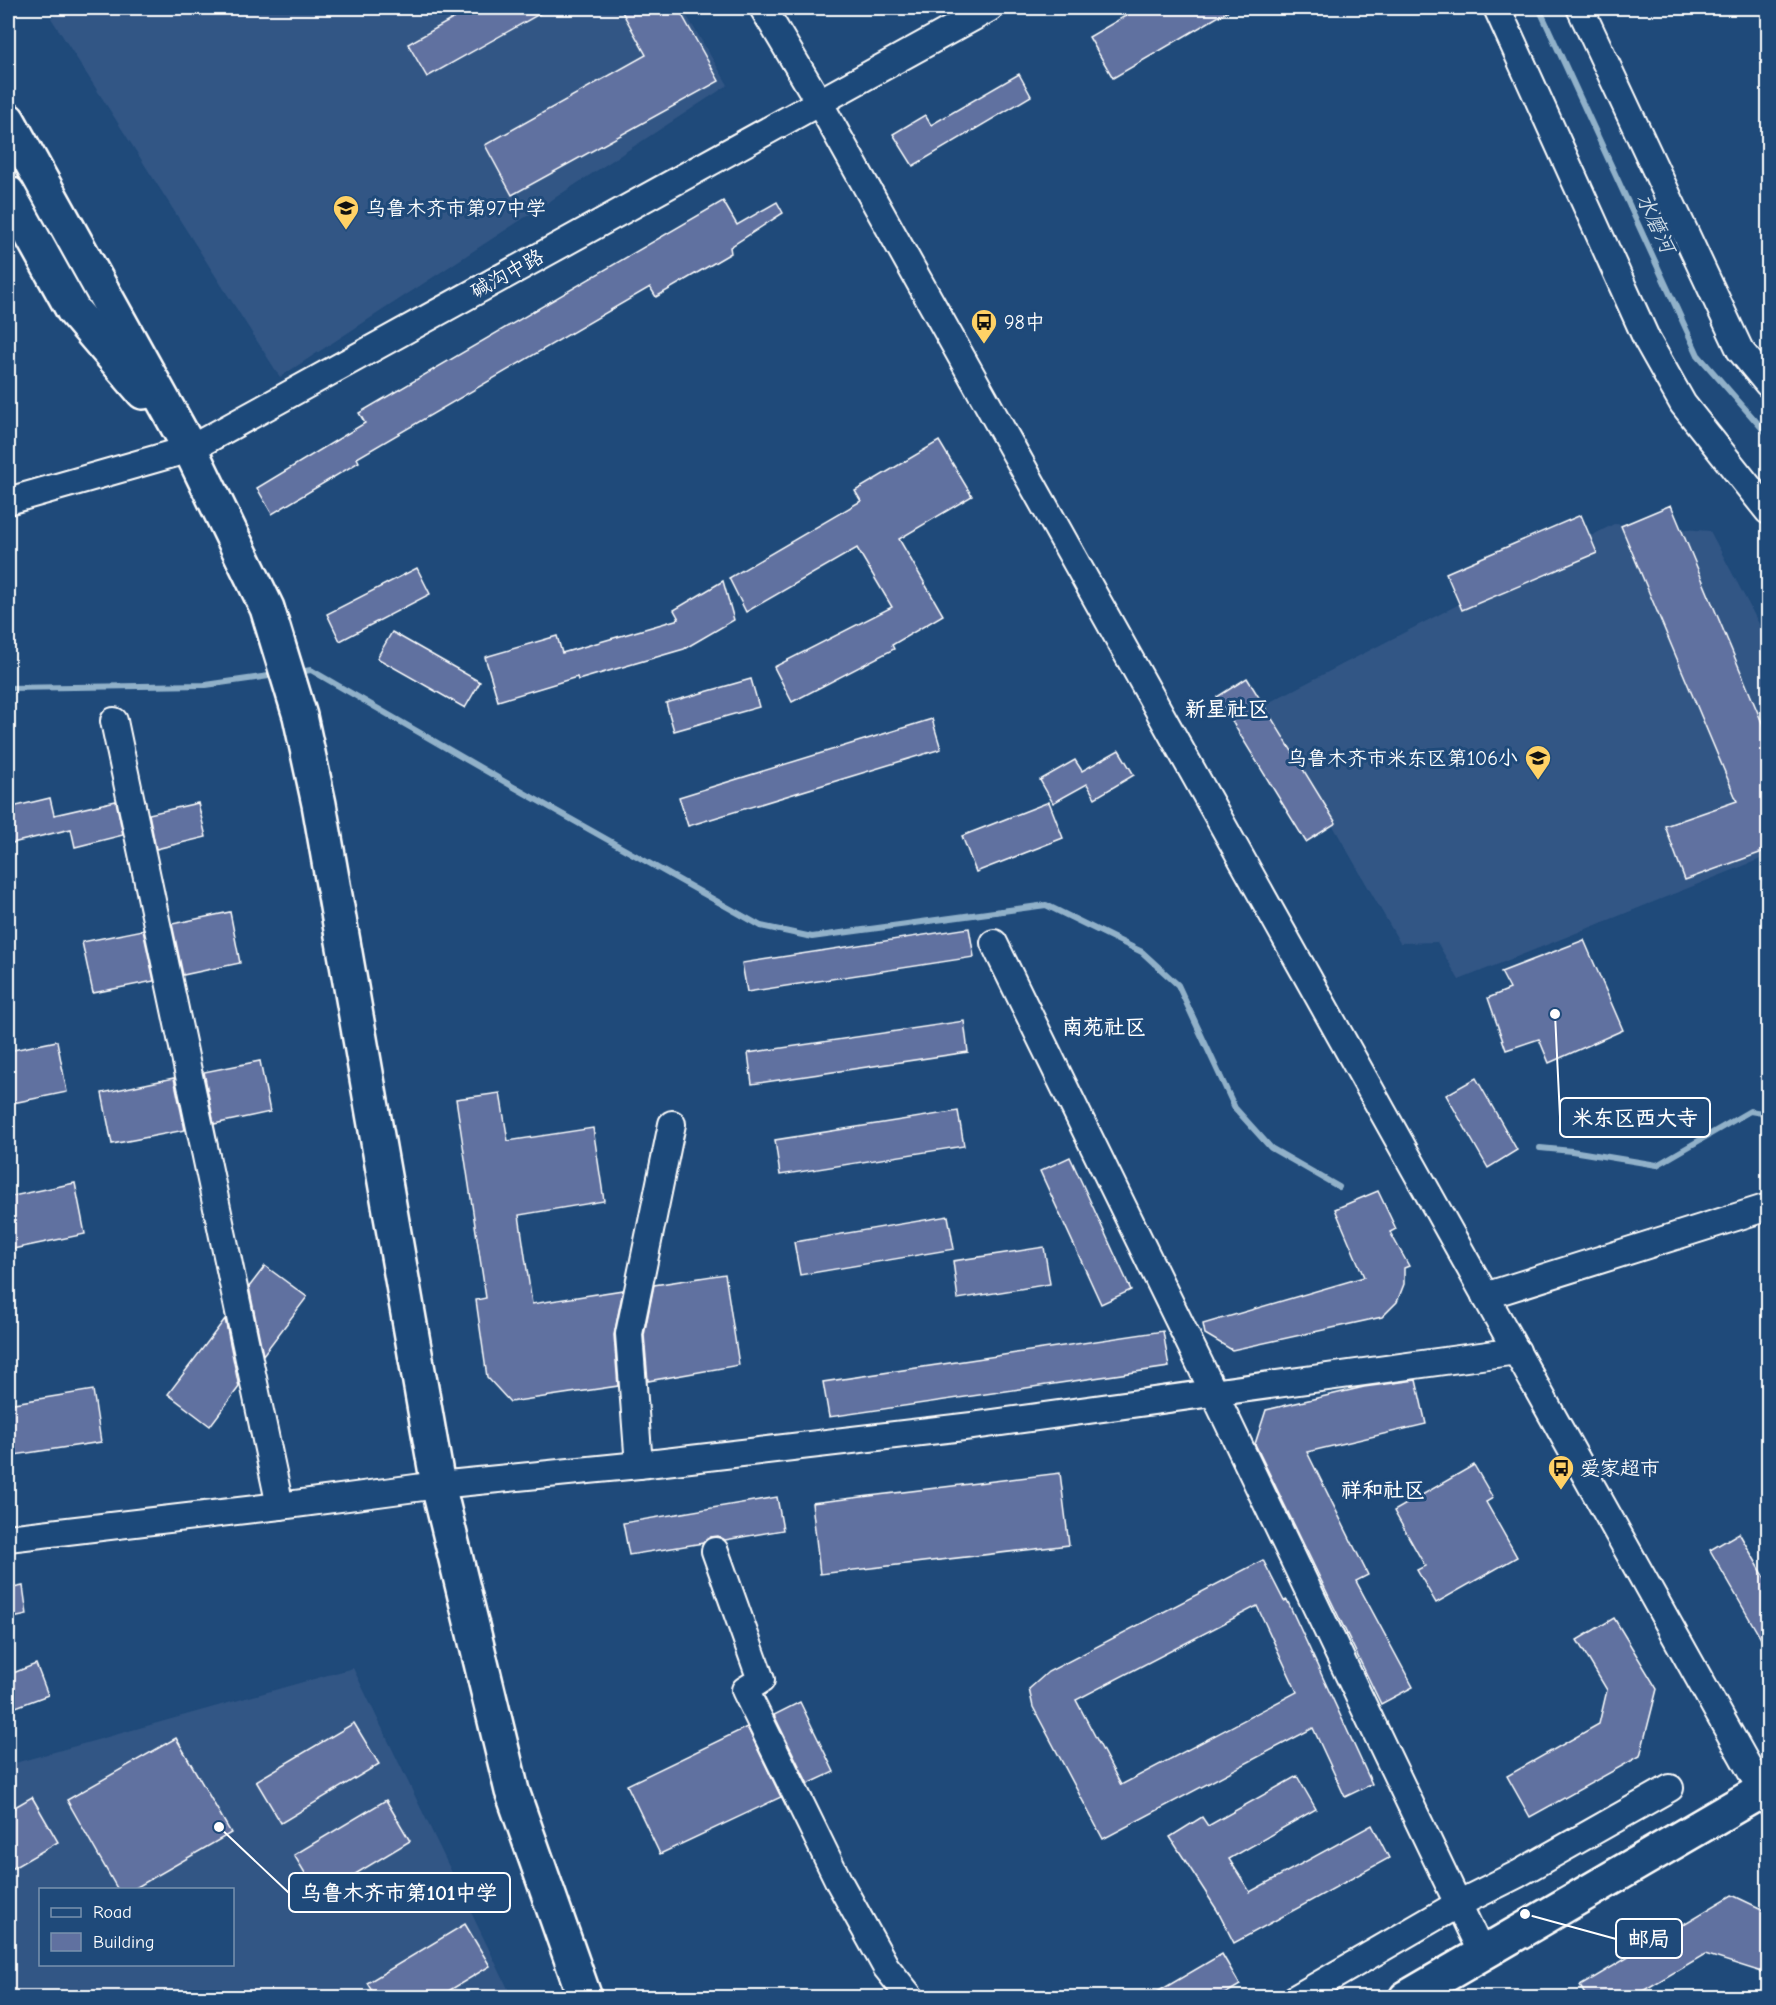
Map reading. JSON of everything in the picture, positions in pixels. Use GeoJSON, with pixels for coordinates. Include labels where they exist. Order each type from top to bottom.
{"type":"FeatureCollection","features":[{"type":"Feature","properties":{"kind":"main road"},"geometry":{"type":"LineString","coordinates":[[8,120],[190,449],[267,608],[300,716],[319,804],[438,1485],[512,1791],[585,1998]]}},
{"type":"Feature","properties":{"kind":"main road"},"geometry":{"type":"LineString","coordinates":[[8,193],[73,310],[190,449]]}},
{"type":"Feature","properties":{"kind":"main road"},"geometry":{"type":"LineString","coordinates":[[1406,1998],[1766,1793]]}},
{"type":"Feature","properties":{"kind":"street"},"geometry":{"type":"LineString","coordinates":[[763,8],[819,102],[1485,1296],[1766,1793]]}},
{"type":"Feature","properties":{"kind":"street","name":"碱沟中路"},"geometry":{"type":"LineString","coordinates":[[8,501],[190,449],[990,8]]}},
{"type":"Feature","properties":{"kind":"street"},"geometry":{"type":"LineString","coordinates":[[1497,8],[1647,340],[1683,404],[1768,512]]}},
{"type":"Feature","properties":{"kind":"street"},"geometry":{"type":"LineString","coordinates":[[1580,8],[1740,350],[1768,384]]}},
{"type":"Feature","properties":{"kind":"street"},"geometry":{"type":"LineString","coordinates":[[114,721],[280,1506]]}},
{"type":"Feature","properties":{"kind":"street"},"geometry":{"type":"LineString","coordinates":[[994,943],[1214,1393],[1482,1954]]}},
{"type":"Feature","properties":{"kind":"street"},"geometry":{"type":"LineString","coordinates":[[639,1465],[629,1334],[672,1124]]}},
{"type":"Feature","properties":{"kind":"street"},"geometry":{"type":"LineString","coordinates":[[1485,1296],[1768,1207]]}},
{"type":"Feature","properties":{"kind":"street"},"geometry":{"type":"LineString","coordinates":[[8,1538],[438,1485],[639,1465],[960,1428],[1517,1351]]}},
{"type":"Feature","properties":{"kind":"street"},"geometry":{"type":"LineString","coordinates":[[715,1551],[761,1680],[745,1690],[844,1892],[886,1967],[911,1998]]}},
{"type":"Feature","properties":{"kind":"street"},"geometry":{"type":"LineString","coordinates":[[1296,1998],[1458,1904],[1518,1874],[1670,1788]]}},
{"type":"Feature","properties":{"kind":"shaded area","name":"乌鲁木齐市第97中学"},"geometry":{"type":"Polygon","coordinates":[[[66,8],[682,8],[728,85],[280,377],[51,18],[66,8]]]}},
{"type":"Feature","properties":{"kind":"shaded area","name":"乌鲁木齐市米东区第106小"},"geometry":{"type":"Polygon","coordinates":[[[1614,524],[1710,531],[1768,641],[1768,856],[1459,980],[1437,942],[1400,943],[1264,705],[1614,524]]]}},
{"type":"Feature","properties":{"kind":"shaded area"},"geometry":{"type":"Polygon","coordinates":[[[353,1668],[512,1997],[8,1998],[8,1765],[353,1668]]]}},
{"type":"Feature","properties":{"kind":"building"},"geometry":{"type":"Polygon","coordinates":[[[472,8],[550,8],[427,77],[408,44],[472,8]]]}},
{"type":"Feature","properties":{"kind":"building"},"geometry":{"type":"Polygon","coordinates":[[[620,8],[678,8],[719,81],[512,195],[485,145],[646,55],[620,8]]]}},
{"type":"Feature","properties":{"kind":"building"},"geometry":{"type":"Polygon","coordinates":[[[1139,8],[1233,8],[1113,78],[1089,37],[1139,8]]]}},
{"type":"Feature","properties":{"kind":"building"},"geometry":{"type":"Polygon","coordinates":[[[1019,74],[1031,96],[913,166],[893,134],[925,115],[931,125],[1019,74]]]}},
{"type":"Feature","properties":{"kind":"building"},"geometry":{"type":"Polygon","coordinates":[[[723,201],[737,225],[777,202],[783,213],[730,247],[731,253],[656,297],[650,287],[357,458],[359,462],[272,514],[257,488],[365,423],[359,413],[723,201]]]}},
{"type":"Feature","properties":{"kind":"building"},"geometry":{"type":"Polygon","coordinates":[[[939,441],[972,496],[899,539],[943,615],[892,645],[894,649],[792,702],[774,667],[892,607],[857,548],[746,612],[729,578],[861,501],[855,491],[939,441]]]}},
{"type":"Feature","properties":{"kind":"building"},"geometry":{"type":"Polygon","coordinates":[[[1671,505],[1768,737],[1768,850],[1685,880],[1665,826],[1737,801],[1621,526],[1671,505]]]}},
{"type":"Feature","properties":{"kind":"building"},"geometry":{"type":"Polygon","coordinates":[[[1581,515],[1597,553],[1462,610],[1446,573],[1581,515]]]}},
{"type":"Feature","properties":{"kind":"building"},"geometry":{"type":"Polygon","coordinates":[[[417,568],[430,594],[340,641],[327,614],[417,568]]]}},
{"type":"Feature","properties":{"kind":"building"},"geometry":{"type":"Polygon","coordinates":[[[723,581],[734,620],[684,649],[578,680],[577,677],[498,701],[485,657],[557,636],[562,653],[679,619],[674,610],[723,581]]]}},
{"type":"Feature","properties":{"kind":"building"},"geometry":{"type":"Polygon","coordinates":[[[392,632],[480,682],[465,708],[377,658],[392,632]]]}},
{"type":"Feature","properties":{"kind":"building"},"geometry":{"type":"Polygon","coordinates":[[[1247,678],[1336,823],[1306,842],[1217,697],[1247,678]]]}},
{"type":"Feature","properties":{"kind":"building"},"geometry":{"type":"Polygon","coordinates":[[[751,679],[759,707],[674,731],[666,703],[751,679]]]}},
{"type":"Feature","properties":{"kind":"building"},"geometry":{"type":"Polygon","coordinates":[[[932,719],[941,749],[688,826],[679,797],[932,719]]]}},
{"type":"Feature","properties":{"kind":"building"},"geometry":{"type":"Polygon","coordinates":[[[1119,750],[1134,775],[1095,798],[1087,784],[1053,803],[1040,780],[1075,760],[1082,771],[1119,750]]]}},
{"type":"Feature","properties":{"kind":"building"},"geometry":{"type":"Polygon","coordinates":[[[50,798],[54,815],[116,801],[123,835],[75,847],[71,829],[8,844],[8,808],[50,798]]]}},
{"type":"Feature","properties":{"kind":"building"},"geometry":{"type":"Polygon","coordinates":[[[1049,802],[1063,838],[976,872],[962,836],[1049,802]]]}},
{"type":"Feature","properties":{"kind":"building"},"geometry":{"type":"Polygon","coordinates":[[[198,803],[206,837],[156,849],[149,814],[198,803]]]}},
{"type":"Feature","properties":{"kind":"building"},"geometry":{"type":"Polygon","coordinates":[[[230,912],[240,963],[183,975],[172,924],[230,912]]]}},
{"type":"Feature","properties":{"kind":"building"},"geometry":{"type":"Polygon","coordinates":[[[969,928],[974,957],[747,992],[742,963],[969,928]]]}},
{"type":"Feature","properties":{"kind":"building"},"geometry":{"type":"Polygon","coordinates":[[[143,930],[154,981],[93,993],[82,942],[143,930]]]}},
{"type":"Feature","properties":{"kind":"building"},"geometry":{"type":"Polygon","coordinates":[[[1584,940],[1623,1030],[1549,1063],[1539,1039],[1506,1050],[1488,998],[1510,989],[1501,972],[1584,940]]]}},
{"type":"Feature","properties":{"kind":"building"},"geometry":{"type":"Polygon","coordinates":[[[964,1021],[968,1052],[752,1084],[748,1053],[964,1021]]]}},
{"type":"Feature","properties":{"kind":"building"},"geometry":{"type":"Polygon","coordinates":[[[57,1041],[67,1092],[8,1104],[8,1051],[57,1041]]]}},
{"type":"Feature","properties":{"kind":"building"},"geometry":{"type":"Polygon","coordinates":[[[260,1061],[270,1112],[214,1124],[204,1072],[260,1061]]]}},
{"type":"Feature","properties":{"kind":"building"},"geometry":{"type":"Polygon","coordinates":[[[174,1078],[185,1130],[112,1144],[102,1093],[174,1078]]]}},
{"type":"Feature","properties":{"kind":"building"},"geometry":{"type":"Polygon","coordinates":[[[1476,1078],[1517,1150],[1488,1168],[1446,1095],[1476,1078]]]}},
{"type":"Feature","properties":{"kind":"building"},"geometry":{"type":"Polygon","coordinates":[[[500,1093],[508,1141],[593,1128],[604,1201],[519,1215],[532,1304],[623,1290],[614,1335],[618,1386],[510,1402],[487,1377],[476,1300],[486,1298],[456,1099],[500,1093]]]}},
{"type":"Feature","properties":{"kind":"building"},"geometry":{"type":"Polygon","coordinates":[[[958,1111],[964,1146],[780,1175],[775,1140],[958,1111]]]}},
{"type":"Feature","properties":{"kind":"building"},"geometry":{"type":"Polygon","coordinates":[[[1070,1157],[1131,1290],[1101,1304],[1040,1171],[1070,1157]]]}},
{"type":"Feature","properties":{"kind":"building"},"geometry":{"type":"Polygon","coordinates":[[[75,1183],[85,1234],[8,1250],[8,1197],[75,1183]]]}},
{"type":"Feature","properties":{"kind":"building"},"geometry":{"type":"Polygon","coordinates":[[[1378,1191],[1396,1229],[1390,1232],[1409,1266],[1404,1268],[1404,1284],[1397,1302],[1382,1317],[1232,1350],[1205,1334],[1203,1324],[1364,1277],[1335,1209],[1378,1191]]]}},
{"type":"Feature","properties":{"kind":"building"},"geometry":{"type":"Polygon","coordinates":[[[948,1216],[954,1249],[800,1275],[794,1242],[948,1216]]]}},
{"type":"Feature","properties":{"kind":"building"},"geometry":{"type":"Polygon","coordinates":[[[1044,1247],[1050,1284],[958,1299],[953,1261],[1044,1247]]]}},
{"type":"Feature","properties":{"kind":"building"},"geometry":{"type":"Polygon","coordinates":[[[265,1266],[307,1297],[263,1355],[249,1287],[265,1266]]]}},
{"type":"Feature","properties":{"kind":"building"},"geometry":{"type":"Polygon","coordinates":[[[725,1274],[739,1365],[648,1381],[644,1335],[654,1285],[725,1274]]]}},
{"type":"Feature","properties":{"kind":"building"},"geometry":{"type":"Polygon","coordinates":[[[225,1319],[239,1387],[210,1426],[168,1394],[225,1319]]]}},
{"type":"Feature","properties":{"kind":"building"},"geometry":{"type":"Polygon","coordinates":[[[1163,1331],[1169,1367],[829,1417],[823,1382],[1163,1331]]]}},
{"type":"Feature","properties":{"kind":"building"},"geometry":{"type":"Polygon","coordinates":[[[1416,1380],[1426,1424],[1307,1452],[1368,1575],[1356,1581],[1413,1687],[1381,1704],[1255,1444],[1266,1410],[1364,1387],[1416,1380]]]}},
{"type":"Feature","properties":{"kind":"building"},"geometry":{"type":"Polygon","coordinates":[[[93,1390],[101,1442],[8,1456],[8,1404],[93,1390]]]}},
{"type":"Feature","properties":{"kind":"building"},"geometry":{"type":"Polygon","coordinates":[[[1474,1465],[1493,1498],[1486,1502],[1517,1557],[1436,1603],[1417,1570],[1425,1566],[1394,1511],[1474,1465]]]}},
{"type":"Feature","properties":{"kind":"building"},"geometry":{"type":"Polygon","coordinates":[[[1060,1473],[1069,1545],[820,1574],[812,1503],[1060,1473]]]}},
{"type":"Feature","properties":{"kind":"building"},"geometry":{"type":"Polygon","coordinates":[[[777,1497],[783,1530],[725,1540],[718,1536],[711,1537],[703,1543],[629,1555],[623,1523],[777,1497]]]}},
{"type":"Feature","properties":{"kind":"building"},"geometry":{"type":"Polygon","coordinates":[[[1739,1533],[1768,1583],[1768,1651],[1710,1550],[1739,1533]]]}},
{"type":"Feature","properties":{"kind":"building"},"geometry":{"type":"Polygon","coordinates":[[[1263,1560],[1284,1601],[1287,1600],[1372,1784],[1345,1797],[1313,1728],[1103,1839],[1033,1707],[1029,1689],[1048,1672],[1263,1560]],[[1257,1606],[1076,1700],[1121,1785],[1297,1692],[1257,1606]]]}},
{"type":"Feature","properties":{"kind":"building"},"geometry":{"type":"Polygon","coordinates":[[[23,1586],[27,1615],[8,1619],[8,1589],[23,1586]]]}},
{"type":"Feature","properties":{"kind":"building"},"geometry":{"type":"Polygon","coordinates":[[[1614,1618],[1657,1689],[1640,1756],[1530,1817],[1507,1776],[1599,1724],[1607,1690],[1577,1640],[1614,1618]]]}},
{"type":"Feature","properties":{"kind":"building"},"geometry":{"type":"Polygon","coordinates":[[[36,1664],[48,1695],[8,1710],[8,1675],[36,1664]]]}},
{"type":"Feature","properties":{"kind":"building"},"geometry":{"type":"Polygon","coordinates":[[[800,1702],[834,1772],[808,1784],[774,1715],[800,1702]]]}},
{"type":"Feature","properties":{"kind":"building"},"geometry":{"type":"Polygon","coordinates":[[[354,1723],[379,1764],[281,1823],[256,1781],[354,1723]]]}},
{"type":"Feature","properties":{"kind":"building"},"geometry":{"type":"Polygon","coordinates":[[[747,1727],[781,1797],[660,1854],[627,1785],[747,1727]]]}},
{"type":"Feature","properties":{"kind":"building"},"geometry":{"type":"Polygon","coordinates":[[[176,1738],[231,1833],[135,1888],[117,1888],[67,1800],[176,1738]]]}},
{"type":"Feature","properties":{"kind":"building"},"geometry":{"type":"Polygon","coordinates":[[[1297,1776],[1316,1809],[1229,1859],[1250,1892],[1372,1825],[1389,1858],[1234,1943],[1217,1910],[1170,1837],[1202,1817],[1208,1826],[1297,1776]]]}},
{"type":"Feature","properties":{"kind":"building"},"geometry":{"type":"Polygon","coordinates":[[[32,1797],[58,1842],[8,1871],[8,1811],[32,1797]]]}},
{"type":"Feature","properties":{"kind":"building"},"geometry":{"type":"Polygon","coordinates":[[[386,1800],[410,1841],[319,1896],[294,1855],[386,1800]]]}},
{"type":"Feature","properties":{"kind":"building"},"geometry":{"type":"Polygon","coordinates":[[[1732,1895],[1768,1912],[1768,1974],[1705,1954],[1631,1998],[1587,1998],[1580,1986],[1732,1895]]]}},
{"type":"Feature","properties":{"kind":"building"},"geometry":{"type":"Polygon","coordinates":[[[465,1924],[490,1966],[437,1998],[376,1998],[367,1983],[465,1924]]]}},
{"type":"Feature","properties":{"kind":"building"},"geometry":{"type":"Polygon","coordinates":[[[1222,1954],[1240,1985],[1218,1998],[1147,1998],[1222,1954]]]}},
{"type":"Feature","properties":{"kind":"waterway","name":"水磨河"},"geometry":{"type":"LineString","coordinates":[[1539,8],[1698,355],[1768,435]]}},
{"type":"Feature","properties":{"kind":"waterway"},"geometry":{"type":"LineString","coordinates":[[298,672],[311,670],[761,926],[812,937],[1046,905],[1142,952],[1178,985],[1235,1108],[1271,1148],[1339,1187]]}},
{"type":"Feature","properties":{"kind":"waterway"},"geometry":{"type":"LineString","coordinates":[[8,688],[206,685],[276,675]]}},
{"type":"Feature","properties":{"kind":"waterway"},"geometry":{"type":"LineString","coordinates":[[1540,1148],[1657,1165],[1750,1111],[1768,1114]]}},
{"type":"Feature","properties":{"kind":"place","name":"乌鲁木齐市第97中学"},"geometry":{"type":"Point","coordinates":[346,231]}},
{"type":"Feature","properties":{"kind":"place","name":"98中"},"geometry":{"type":"Point","coordinates":[984,345]}},
{"type":"Feature","properties":{"kind":"place","name":"乌鲁木齐市米东区第106小"},"geometry":{"type":"Point","coordinates":[1538,781]}},
{"type":"Feature","properties":{"kind":"place","name":"米东区西大寺"},"geometry":{"type":"Point","coordinates":[1555,1014]}},
{"type":"Feature","properties":{"kind":"place","name":"爱家超市"},"geometry":{"type":"Point","coordinates":[1561,1491]}},
{"type":"Feature","properties":{"kind":"place","name":"乌鲁木齐市第101中学"},"geometry":{"type":"Point","coordinates":[219,1827]}},
{"type":"Feature","properties":{"kind":"place","name":"邮局"},"geometry":{"type":"Point","coordinates":[1525,1914]}},
{"type":"Feature","properties":{"kind":"district","name":"新星社区"},"geometry":{"type":"Point","coordinates":[1227,709]}},
{"type":"Feature","properties":{"kind":"district","name":"南苑社区"},"geometry":{"type":"Point","coordinates":[1104,1027]}},
{"type":"Feature","properties":{"kind":"district","name":"祥和社区"},"geometry":{"type":"Point","coordinates":[1383,1490]}}]}
